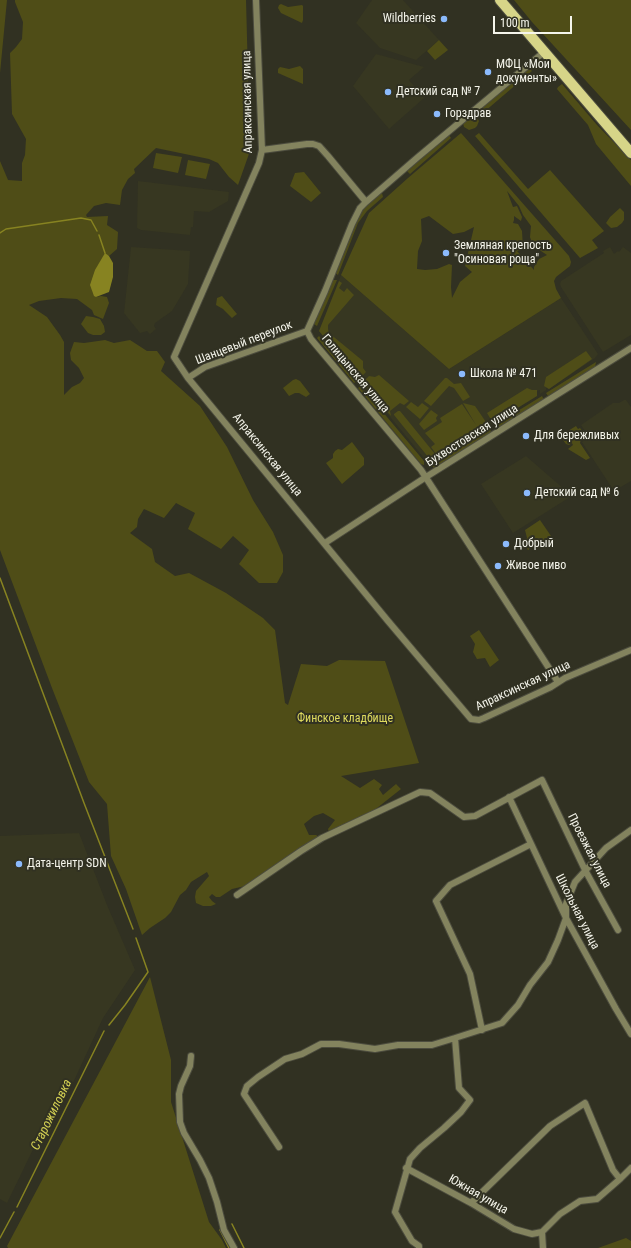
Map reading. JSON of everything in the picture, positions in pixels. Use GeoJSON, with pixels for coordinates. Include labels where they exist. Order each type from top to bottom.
{"type":"FeatureCollection","features":[{"type":"Feature","properties":{"kind":"main road"},"geometry":{"type":"LineString","coordinates":[[500,0],[631,153]]}},
{"type":"Feature","properties":{"kind":"street","name":"Апраксинская улица"},"geometry":{"type":"LineString","coordinates":[[256,0],[262,150],[259,163],[174,357],[188,378],[471,719],[475,720],[484,718],[551,687],[565,678],[631,650]]}},
{"type":"Feature","properties":{"kind":"street","name":"Голицынская улица"},"geometry":{"type":"LineString","coordinates":[[544,52],[360,208],[355,216],[307,331],[311,339],[421,470],[558,682]]}},
{"type":"Feature","properties":{"kind":"street"},"geometry":{"type":"LineString","coordinates":[[262,150],[307,144],[319,146],[366,202]]}},
{"type":"Feature","properties":{"kind":"street","name":"Шанцевый переулок"},"geometry":{"type":"LineString","coordinates":[[188,378],[205,367],[307,331]]}},
{"type":"Feature","properties":{"kind":"street","name":"Бухвостовская улица"},"geometry":{"type":"LineString","coordinates":[[325,543],[426,477],[631,348]]}},
{"type":"Feature","properties":{"kind":"street","name":"Проезжая улица"},"geometry":{"type":"LineString","coordinates":[[509,797],[542,780],[585,870],[618,930]]}},
{"type":"Feature","properties":{"kind":"street"},"geometry":{"type":"LineString","coordinates":[[237,895],[322,838],[420,792],[430,793],[464,817],[475,816],[509,797]]}},
{"type":"Feature","properties":{"kind":"street","name":"Школьная улица"},"geometry":{"type":"LineString","coordinates":[[509,797],[566,918],[631,1034]]}},
{"type":"Feature","properties":{"kind":"street"},"geometry":{"type":"LineString","coordinates":[[279,1147],[244,1094],[247,1086],[285,1059],[302,1054],[321,1044],[339,1044],[376,1049],[398,1045],[432,1044],[502,1023],[518,1004],[530,985],[548,962],[566,918],[566,904],[575,882],[606,848],[631,831]]}},
{"type":"Feature","properties":{"kind":"street"},"geometry":{"type":"LineString","coordinates":[[482,1030],[470,974],[436,901],[450,885],[531,844]]}},
{"type":"Feature","properties":{"kind":"street"},"geometry":{"type":"LineString","coordinates":[[419,1248],[419,1246],[412,1241],[395,1212],[405,1178],[406,1168],[410,1159],[420,1148],[461,1112],[470,1100],[458,1088],[455,1038]]}},
{"type":"Feature","properties":{"kind":"street"},"geometry":{"type":"LineString","coordinates":[[191,1056],[190,1066],[181,1086],[180,1122],[184,1133],[209,1178],[224,1230],[234,1248]]}},
{"type":"Feature","properties":{"kind":"street"},"geometry":{"type":"LineString","coordinates":[[471,1203],[550,1126],[585,1103],[614,1170],[620,1179]]}},
{"type":"Feature","properties":{"kind":"street","name":"Южная улица"},"geometry":{"type":"LineString","coordinates":[[406,1168],[471,1203],[514,1229],[532,1234],[542,1232]]}},
{"type":"Feature","properties":{"kind":"street"},"geometry":{"type":"LineString","coordinates":[[543,1248],[542,1232],[560,1214],[580,1201],[597,1199],[631,1168]]}},
{"type":"Feature","properties":{"kind":"shaded area","name":"Детский сад № 7"},"geometry":{"type":"Polygon","coordinates":[[[372,0],[403,0],[439,40],[416,60],[380,48],[356,23],[372,0]]]}},
{"type":"Feature","properties":{"kind":"shaded area","name":"Детский сад № 7"},"geometry":{"type":"Polygon","coordinates":[[[376,54],[424,67],[409,80],[424,98],[389,129],[353,86],[376,54]]]}},
{"type":"Feature","properties":{"kind":"shaded area"},"geometry":{"type":"Polygon","coordinates":[[[138,181],[229,192],[228,201],[209,212],[194,211],[193,227],[191,227],[190,235],[141,230],[137,228],[138,181]]]}},
{"type":"Feature","properties":{"kind":"shaded area"},"geometry":{"type":"Polygon","coordinates":[[[131,247],[190,251],[188,284],[172,311],[155,323],[154,326],[156,329],[150,334],[147,331],[140,333],[124,313],[131,247]]]}},
{"type":"Feature","properties":{"kind":"shaded area"},"geometry":{"type":"Polygon","coordinates":[[[610,247],[614,254],[618,251],[619,252],[623,247],[631,253],[631,335],[603,352],[560,284],[561,281],[604,253],[603,251],[610,247]]]}},
{"type":"Feature","properties":{"kind":"shaded area"},"geometry":{"type":"Polygon","coordinates":[[[105,253],[109,256],[113,263],[113,277],[109,292],[96,297],[94,296],[90,285],[95,270],[105,253]]]}},
{"type":"Feature","properties":{"kind":"shaded area","name":"Школа № 471"},"geometry":{"type":"Polygon","coordinates":[[[341,275],[449,369],[561,298],[598,354],[595,358],[549,389],[546,388],[546,390],[540,394],[540,390],[537,391],[537,396],[429,464],[319,331],[341,275]]]}},
{"type":"Feature","properties":{"kind":"shaded area","name":"Детский сад № 6"},"geometry":{"type":"Polygon","coordinates":[[[626,400],[631,407],[631,481],[614,491],[582,442],[589,437],[581,425],[613,403],[619,403],[626,400]]]}},
{"type":"Feature","properties":{"kind":"shaded area","name":"Детский сад № 6"},"geometry":{"type":"Polygon","coordinates":[[[526,456],[564,489],[570,497],[513,533],[481,484],[526,456]]]}},
{"type":"Feature","properties":{"kind":"shaded area"},"geometry":{"type":"Polygon","coordinates":[[[79,833],[107,905],[135,970],[103,1018],[46,1141],[39,1137],[7,1203],[0,1199],[0,836],[79,833]]]}},
{"type":"Feature","properties":{"kind":"green space"},"geometry":{"type":"Polygon","coordinates":[[[0,0],[7,0],[0,73],[0,0]]]}},
{"type":"Feature","properties":{"kind":"green space","name":"Финское кладбище"},"geometry":{"type":"Polygon","coordinates":[[[15,0],[246,0],[250,151],[238,185],[229,177],[218,163],[209,159],[156,148],[134,169],[135,173],[128,179],[122,190],[120,205],[106,203],[94,206],[86,215],[87,217],[108,216],[107,225],[118,232],[117,249],[109,256],[105,254],[96,297],[107,297],[109,303],[103,319],[94,315],[92,310],[77,299],[61,298],[39,301],[29,305],[47,317],[64,342],[64,395],[72,387],[80,383],[84,378],[79,368],[71,360],[70,353],[74,342],[84,343],[105,340],[114,343],[130,340],[147,351],[157,351],[165,362],[161,371],[200,406],[227,447],[253,500],[273,532],[283,555],[283,572],[277,583],[259,583],[239,564],[249,550],[233,536],[221,549],[188,529],[195,513],[176,503],[164,518],[144,509],[138,519],[137,527],[130,533],[152,549],[155,562],[175,576],[189,573],[226,593],[263,618],[275,630],[285,703],[288,705],[301,664],[327,666],[339,660],[385,661],[419,763],[341,776],[360,788],[374,779],[382,785],[379,789],[383,795],[396,784],[401,789],[372,812],[329,832],[328,829],[335,820],[323,813],[314,816],[304,824],[309,835],[316,835],[319,837],[245,886],[232,889],[220,897],[216,897],[212,894],[209,897],[216,904],[211,906],[203,906],[196,903],[195,897],[196,891],[209,876],[207,872],[191,882],[186,890],[180,895],[171,912],[142,935],[126,889],[111,856],[107,804],[89,782],[0,550],[0,161],[8,180],[22,181],[22,163],[25,155],[26,139],[12,114],[10,53],[22,39],[23,22],[15,0]]]}},
{"type":"Feature","properties":{"kind":"green space"},"geometry":{"type":"Polygon","coordinates":[[[514,0],[631,0],[631,130],[532,22],[514,0]]]}},
{"type":"Feature","properties":{"kind":"green space"},"geometry":{"type":"Polygon","coordinates":[[[281,4],[288,7],[302,5],[302,23],[281,13],[278,8],[281,4]]]}},
{"type":"Feature","properties":{"kind":"green space"},"geometry":{"type":"Polygon","coordinates":[[[439,40],[448,50],[435,60],[427,51],[439,40]]]}},
{"type":"Feature","properties":{"kind":"green space"},"geometry":{"type":"Polygon","coordinates":[[[300,66],[303,69],[303,84],[278,73],[278,69],[280,67],[289,69],[300,66]]]}},
{"type":"Feature","properties":{"kind":"green space"},"geometry":{"type":"Polygon","coordinates":[[[528,67],[532,71],[477,118],[479,121],[475,128],[469,130],[464,127],[463,123],[528,67]]]}},
{"type":"Feature","properties":{"kind":"green space"},"geometry":{"type":"Polygon","coordinates":[[[562,84],[597,125],[631,160],[631,186],[596,144],[588,125],[557,89],[562,84]]]}},
{"type":"Feature","properties":{"kind":"green space"},"geometry":{"type":"Polygon","coordinates":[[[461,133],[569,256],[571,262],[570,266],[556,277],[554,281],[561,298],[449,369],[341,275],[369,213],[461,133]],[[507,191],[513,207],[517,206],[522,217],[521,221],[514,216],[513,223],[518,224],[522,231],[523,248],[520,251],[517,251],[534,270],[534,267],[539,259],[547,255],[532,243],[530,237],[531,226],[523,215],[519,206],[507,191]],[[429,216],[421,219],[422,241],[418,251],[417,269],[437,269],[449,264],[452,265],[452,298],[460,282],[472,272],[465,266],[474,227],[464,232],[453,234],[429,216]]]}},
{"type":"Feature","properties":{"kind":"green space"},"geometry":{"type":"Polygon","coordinates":[[[479,133],[528,189],[550,170],[604,231],[592,240],[598,248],[580,258],[475,136],[479,133]]]}},
{"type":"Feature","properties":{"kind":"green space"},"geometry":{"type":"Polygon","coordinates":[[[449,135],[451,138],[410,174],[407,171],[449,135]]]}},
{"type":"Feature","properties":{"kind":"green space"},"geometry":{"type":"Polygon","coordinates":[[[156,153],[182,157],[178,173],[153,168],[156,153]]]}},
{"type":"Feature","properties":{"kind":"green space"},"geometry":{"type":"Polygon","coordinates":[[[188,160],[210,164],[206,179],[185,175],[188,160]]]}},
{"type":"Feature","properties":{"kind":"green space"},"geometry":{"type":"Polygon","coordinates":[[[304,172],[321,193],[311,202],[290,186],[295,173],[304,172]]]}},
{"type":"Feature","properties":{"kind":"green space"},"geometry":{"type":"Polygon","coordinates":[[[382,193],[383,197],[367,211],[358,223],[338,275],[334,272],[357,217],[363,208],[382,193]]]}},
{"type":"Feature","properties":{"kind":"green space"},"geometry":{"type":"Polygon","coordinates":[[[620,208],[624,212],[624,220],[617,227],[611,228],[606,223],[620,208]]]}},
{"type":"Feature","properties":{"kind":"green space"},"geometry":{"type":"Polygon","coordinates":[[[332,280],[337,280],[317,326],[314,324],[332,280]]]}},
{"type":"Feature","properties":{"kind":"green space"},"geometry":{"type":"Polygon","coordinates":[[[339,281],[342,283],[339,288],[344,292],[347,288],[354,295],[328,325],[328,329],[329,333],[363,361],[363,368],[366,372],[359,379],[319,331],[339,281]]]}},
{"type":"Feature","properties":{"kind":"green space"},"geometry":{"type":"Polygon","coordinates":[[[222,296],[237,314],[232,318],[223,309],[216,305],[217,298],[222,296]]]}},
{"type":"Feature","properties":{"kind":"green space"},"geometry":{"type":"Polygon","coordinates":[[[86,316],[100,319],[104,326],[105,332],[101,335],[93,335],[88,333],[81,324],[86,316]]]}},
{"type":"Feature","properties":{"kind":"green space"},"geometry":{"type":"Polygon","coordinates":[[[319,336],[357,381],[354,383],[317,338],[319,336]]]}},
{"type":"Feature","properties":{"kind":"green space"},"geometry":{"type":"Polygon","coordinates":[[[586,351],[592,359],[549,389],[544,386],[546,377],[586,351]]]}},
{"type":"Feature","properties":{"kind":"green space"},"geometry":{"type":"Polygon","coordinates":[[[596,362],[595,367],[548,396],[546,393],[596,362]]]}},
{"type":"Feature","properties":{"kind":"green space"},"geometry":{"type":"Polygon","coordinates":[[[379,375],[409,401],[404,405],[400,403],[390,411],[391,416],[362,383],[369,376],[375,377],[379,375]]]}},
{"type":"Feature","properties":{"kind":"green space"},"geometry":{"type":"Polygon","coordinates":[[[445,378],[454,384],[461,383],[470,397],[463,401],[454,388],[449,386],[431,406],[424,401],[445,378]]]}},
{"type":"Feature","properties":{"kind":"green space"},"geometry":{"type":"Polygon","coordinates":[[[296,379],[300,381],[310,394],[306,397],[299,393],[289,396],[283,388],[296,379]]]}},
{"type":"Feature","properties":{"kind":"green space"},"geometry":{"type":"Polygon","coordinates":[[[361,386],[424,461],[424,465],[421,464],[358,388],[361,386]]]}},
{"type":"Feature","properties":{"kind":"green space"},"geometry":{"type":"Polygon","coordinates":[[[527,388],[537,390],[537,396],[493,423],[487,413],[527,388]]]}},
{"type":"Feature","properties":{"kind":"green space"},"geometry":{"type":"Polygon","coordinates":[[[542,396],[544,400],[500,427],[495,425],[542,396]]]}},
{"type":"Feature","properties":{"kind":"green space"},"geometry":{"type":"Polygon","coordinates":[[[411,402],[418,407],[422,403],[429,408],[420,419],[406,407],[411,402]]]}},
{"type":"Feature","properties":{"kind":"green space"},"geometry":{"type":"Polygon","coordinates":[[[463,403],[475,406],[488,425],[429,463],[428,462],[435,457],[436,454],[431,447],[435,444],[425,433],[442,422],[440,418],[462,404],[476,425],[463,403]]]}},
{"type":"Feature","properties":{"kind":"green space"},"geometry":{"type":"Polygon","coordinates":[[[431,410],[438,415],[436,418],[437,421],[424,430],[419,424],[431,410]]]}},
{"type":"Feature","properties":{"kind":"green space"},"geometry":{"type":"Polygon","coordinates":[[[400,411],[435,454],[431,458],[429,458],[394,415],[400,411]]]}},
{"type":"Feature","properties":{"kind":"green space"},"geometry":{"type":"Polygon","coordinates":[[[576,426],[583,432],[580,443],[590,458],[586,460],[568,449],[573,445],[572,443],[569,445],[566,444],[562,439],[565,437],[563,434],[576,426]]]}},
{"type":"Feature","properties":{"kind":"green space"},"geometry":{"type":"Polygon","coordinates":[[[490,428],[491,433],[434,468],[431,465],[490,428]]]}},
{"type":"Feature","properties":{"kind":"green space"},"geometry":{"type":"Polygon","coordinates":[[[352,442],[364,458],[364,465],[342,484],[326,463],[333,458],[335,451],[338,449],[342,450],[352,442]]]}},
{"type":"Feature","properties":{"kind":"green space"},"geometry":{"type":"Polygon","coordinates":[[[540,520],[551,536],[528,550],[523,542],[527,538],[525,530],[540,520]]]}},
{"type":"Feature","properties":{"kind":"green space"},"geometry":{"type":"Polygon","coordinates":[[[479,630],[499,660],[490,667],[485,658],[477,659],[473,652],[475,644],[470,636],[479,630]]]}},
{"type":"Feature","properties":{"kind":"green space"},"geometry":{"type":"Polygon","coordinates":[[[150,977],[171,1060],[171,1102],[209,1222],[226,1248],[8,1248],[7,1246],[150,977]]]}},
{"type":"Feature","properties":{"kind":"green space"},"geometry":{"type":"Polygon","coordinates":[[[626,1238],[631,1241],[631,1248],[598,1248],[626,1238]]]}},
{"type":"Feature","properties":{"kind":"waterway"},"geometry":{"type":"LineString","coordinates":[[0,233],[6,229],[81,218],[91,220],[97,231]]}},
{"type":"Feature","properties":{"kind":"waterway"},"geometry":{"type":"LineString","coordinates":[[99,235],[105,253]]}},
{"type":"Feature","properties":{"kind":"waterway"},"geometry":{"type":"LineString","coordinates":[[0,578],[133,929]]}},
{"type":"Feature","properties":{"kind":"waterway","name":"Старожиловка"},"geometry":{"type":"LineString","coordinates":[[109,1025],[148,972],[136,938]]}},
{"type":"Feature","properties":{"kind":"waterway","name":"Старожиловка"},"geometry":{"type":"LineString","coordinates":[[17,1207],[104,1031]]}},
{"type":"Feature","properties":{"kind":"waterway","name":"Старожиловка"},"geometry":{"type":"LineString","coordinates":[[0,1238],[14,1212]]}},
{"type":"Feature","properties":{"kind":"waterway"},"geometry":{"type":"LineString","coordinates":[[232,1224],[244,1248]]}},
{"type":"Feature","properties":{"kind":"waterway"},"geometry":{"type":"LineString","coordinates":[[220,1230],[229,1248]]}},
{"type":"Feature","properties":{"kind":"place","name":"Wildberries"},"geometry":{"type":"Point","coordinates":[444,19]}},
{"type":"Feature","properties":{"kind":"place","name":"МФЦ «Мои документы»"},"geometry":{"type":"Point","coordinates":[488,72]}},
{"type":"Feature","properties":{"kind":"place","name":"Детский сад № 7"},"geometry":{"type":"Point","coordinates":[388,92]}},
{"type":"Feature","properties":{"kind":"place","name":"Горздрав"},"geometry":{"type":"Point","coordinates":[437,114]}},
{"type":"Feature","properties":{"kind":"place","name":"Земляная крепость \"Осиновая роща\""},"geometry":{"type":"Point","coordinates":[446,253]}},
{"type":"Feature","properties":{"kind":"place","name":"Школа № 471"},"geometry":{"type":"Point","coordinates":[462,374]}},
{"type":"Feature","properties":{"kind":"place","name":"Для бережливых"},"geometry":{"type":"Point","coordinates":[526,436]}},
{"type":"Feature","properties":{"kind":"place","name":"Детский сад № 6"},"geometry":{"type":"Point","coordinates":[527,493]}},
{"type":"Feature","properties":{"kind":"place","name":"Добрый"},"geometry":{"type":"Point","coordinates":[506,544]}},
{"type":"Feature","properties":{"kind":"place","name":"Живое пиво"},"geometry":{"type":"Point","coordinates":[498,566]}},
{"type":"Feature","properties":{"kind":"place","name":"Дата-центр SDN"},"geometry":{"type":"Point","coordinates":[19,864]}}]}
